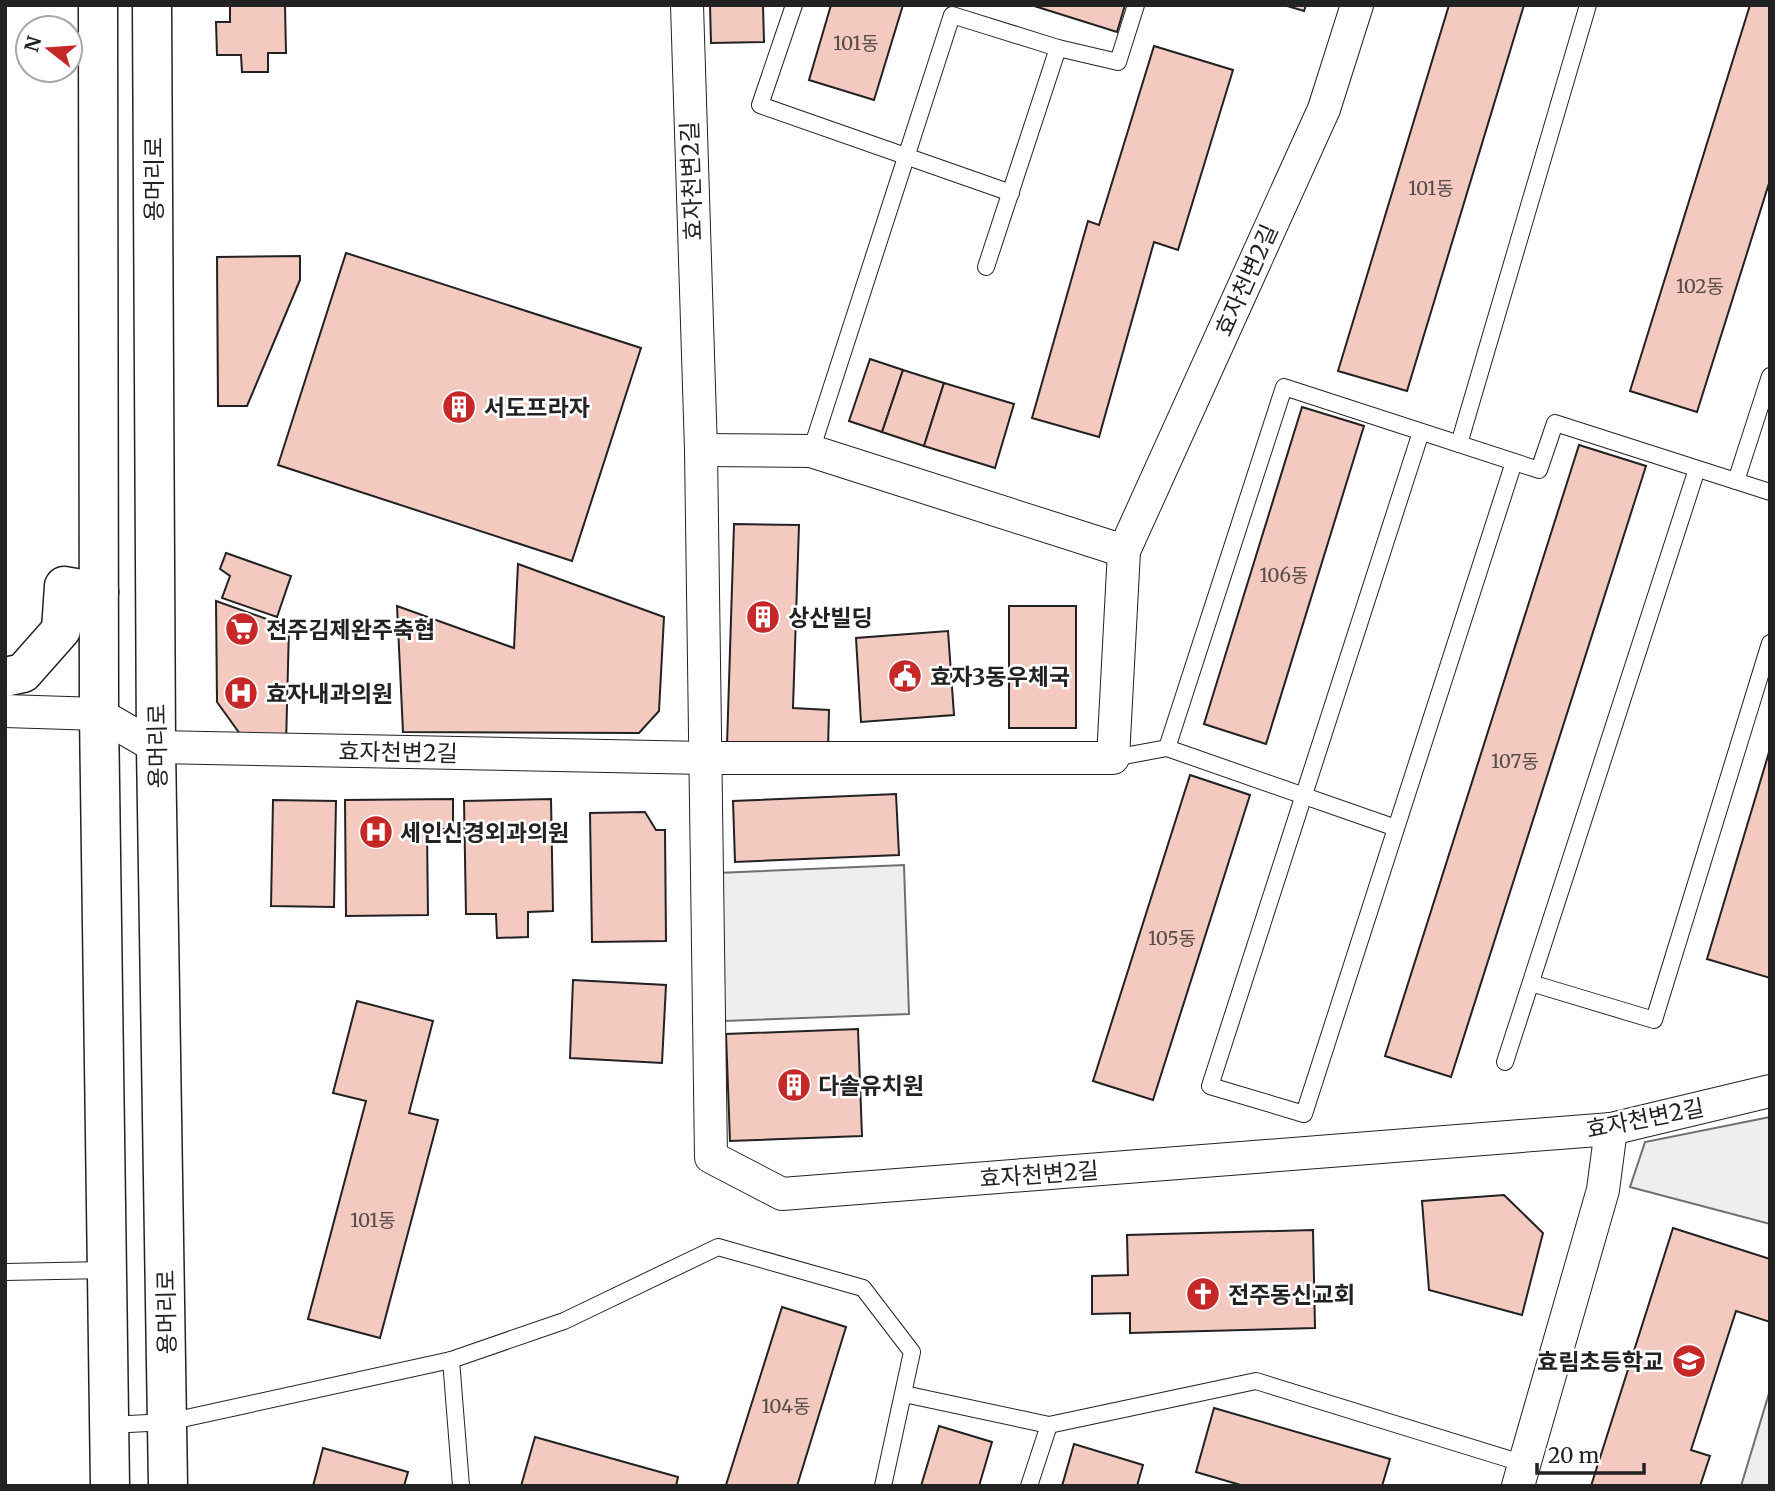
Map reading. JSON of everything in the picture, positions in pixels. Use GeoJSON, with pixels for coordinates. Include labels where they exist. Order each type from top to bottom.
{"type":"FeatureCollection","features":[{"type":"Feature","properties":{"kind":"street"},"geometry":{"type":"LineString","coordinates":[[98,5],[99,714],[110,1486]]}},
{"type":"Feature","properties":{"kind":"street","name":"용머리로"},"geometry":{"type":"LineString","coordinates":[[152,5],[156,747],[168,1486]]}},
{"type":"Feature","properties":{"kind":"street","name":"효자천변2길"},"geometry":{"type":"LineString","coordinates":[[687,5],[701,450],[711,1157],[782,1194],[1611,1129],[1770,1091]]}},
{"type":"Feature","properties":{"kind":"street","name":"효자천변2길"},"geometry":{"type":"LineString","coordinates":[[99,714],[156,747],[705,758],[1114,758],[1124,551],[1324,109],[1357,5]]}},
{"type":"Feature","properties":{"kind":"street"},"geometry":{"type":"LineString","coordinates":[[701,450],[811,452],[1124,551]]}},
{"type":"Feature","properties":{"kind":"street"},"geometry":{"type":"LineString","coordinates":[[5,677],[23,673],[61,630],[64,586],[99,592]]}},
{"type":"Feature","properties":{"kind":"street"},"geometry":{"type":"LineString","coordinates":[[5,711],[99,714]]}},
{"type":"Feature","properties":{"kind":"street"},"geometry":{"type":"LineString","coordinates":[[1522,1475],[1603,1190],[1611,1129]]}},
{"type":"Feature","properties":{"kind":"lane"},"geometry":{"type":"LineString","coordinates":[[794,5],[760,105],[1011,193]]}},
{"type":"Feature","properties":{"kind":"lane"},"geometry":{"type":"LineString","coordinates":[[811,452],[952,15],[1058,48],[1118,62],[1136,5]]}},
{"type":"Feature","properties":{"kind":"lane"},"geometry":{"type":"LineString","coordinates":[[1459,444],[1588,5]]}},
{"type":"Feature","properties":{"kind":"lane"},"geometry":{"type":"LineString","coordinates":[[986,267],[1058,48]]}},
{"type":"Feature","properties":{"kind":"lane"},"geometry":{"type":"LineString","coordinates":[[1736,481],[1770,376]]}},
{"type":"Feature","properties":{"kind":"lane"},"geometry":{"type":"LineString","coordinates":[[1167,748],[1284,387],[1539,470],[1555,423],[1770,492]]}},
{"type":"Feature","properties":{"kind":"lane"},"geometry":{"type":"LineString","coordinates":[[1422,432],[1210,1086],[1304,1114],[1514,462]]}},
{"type":"Feature","properties":{"kind":"lane"},"geometry":{"type":"LineString","coordinates":[[1505,1062],[1697,469]]}},
{"type":"Feature","properties":{"kind":"lane"},"geometry":{"type":"LineString","coordinates":[[1531,983],[1654,1020],[1770,643]]}},
{"type":"Feature","properties":{"kind":"lane"},"geometry":{"type":"LineString","coordinates":[[1114,758],[1167,748],[1396,828]]}},
{"type":"Feature","properties":{"kind":"lane"},"geometry":{"type":"LineString","coordinates":[[109,1425],[168,1422],[452,1360],[564,1321],[718,1247],[863,1288],[912,1352],[883,1486]]}},
{"type":"Feature","properties":{"kind":"lane"},"geometry":{"type":"LineString","coordinates":[[5,1272],[107,1270]]}},
{"type":"Feature","properties":{"kind":"lane"},"geometry":{"type":"LineString","coordinates":[[452,1360],[461,1486]]}},
{"type":"Feature","properties":{"kind":"lane"},"geometry":{"type":"LineString","coordinates":[[904,1394],[1049,1425],[1256,1381],[1522,1475]]}},
{"type":"Feature","properties":{"kind":"lane"},"geometry":{"type":"LineString","coordinates":[[1029,1486],[1049,1425]]}},
{"type":"Feature","properties":{"kind":"shaded area"},"geometry":{"type":"Polygon","coordinates":[[[904,865],[909,1014],[724,1021],[717,873],[904,865]]]}},
{"type":"Feature","properties":{"kind":"shaded area"},"geometry":{"type":"Polygon","coordinates":[[[1770,1117],[1770,1224],[1630,1187],[1645,1142],[1770,1117]]]}},
{"type":"Feature","properties":{"kind":"shaded area"},"geometry":{"type":"Polygon","coordinates":[[[1770,1390],[1770,1486],[1741,1486],[1770,1390]]]}},
{"type":"Feature","properties":{"kind":"building"},"geometry":{"type":"Polygon","coordinates":[[[230,5],[285,5],[286,53],[268,53],[268,72],[242,72],[241,55],[217,55],[216,22],[230,22],[230,5]]]}},
{"type":"Feature","properties":{"kind":"building"},"geometry":{"type":"Polygon","coordinates":[[[710,5],[763,5],[764,42],[711,43],[710,5]]]}},
{"type":"Feature","properties":{"kind":"building"},"geometry":{"type":"Polygon","coordinates":[[[831,5],[903,5],[874,100],[809,80],[831,5]]]}},
{"type":"Feature","properties":{"kind":"building"},"geometry":{"type":"Polygon","coordinates":[[[1031,5],[1125,5],[1117,32],[1031,5]]]}},
{"type":"Feature","properties":{"kind":"building"},"geometry":{"type":"Polygon","coordinates":[[[1284,5],[1306,5],[1304,11],[1284,5]]]}},
{"type":"Feature","properties":{"kind":"building"},"geometry":{"type":"Polygon","coordinates":[[[1449,5],[1524,5],[1407,391],[1338,371],[1449,5]]]}},
{"type":"Feature","properties":{"kind":"building"},"geometry":{"type":"Polygon","coordinates":[[[1750,5],[1770,5],[1770,180],[1697,412],[1630,391],[1750,5]]]}},
{"type":"Feature","properties":{"kind":"building"},"geometry":{"type":"Polygon","coordinates":[[[1154,46],[1233,70],[1178,250],[1154,242],[1099,437],[1032,418],[1088,221],[1099,225],[1154,46]]]}},
{"type":"Feature","properties":{"kind":"building","name":"서도프라자"},"geometry":{"type":"Polygon","coordinates":[[[346,253],[641,348],[572,561],[278,465],[346,253]]]}},
{"type":"Feature","properties":{"kind":"building"},"geometry":{"type":"Polygon","coordinates":[[[300,256],[300,280],[247,406],[218,406],[217,257],[300,256]]]}},
{"type":"Feature","properties":{"kind":"building"},"geometry":{"type":"Polygon","coordinates":[[[870,359],[903,370],[882,432],[849,421],[870,359]]]}},
{"type":"Feature","properties":{"kind":"building"},"geometry":{"type":"Polygon","coordinates":[[[903,370],[944,383],[924,446],[882,432],[903,370]]]}},
{"type":"Feature","properties":{"kind":"building"},"geometry":{"type":"Polygon","coordinates":[[[944,383],[1014,404],[995,468],[924,446],[944,383]]]}},
{"type":"Feature","properties":{"kind":"building"},"geometry":{"type":"Polygon","coordinates":[[[1302,407],[1364,426],[1266,744],[1204,724],[1302,407]]]}},
{"type":"Feature","properties":{"kind":"building"},"geometry":{"type":"Polygon","coordinates":[[[1579,445],[1646,466],[1451,1077],[1385,1056],[1579,445]]]}},
{"type":"Feature","properties":{"kind":"building","name":"상산빌딩"},"geometry":{"type":"Polygon","coordinates":[[[734,524],[799,525],[793,708],[829,710],[828,748],[727,745],[734,524]]]}},
{"type":"Feature","properties":{"kind":"building"},"geometry":{"type":"Polygon","coordinates":[[[226,553],[291,576],[277,617],[222,598],[230,576],[220,569],[226,553]]]}},
{"type":"Feature","properties":{"kind":"building"},"geometry":{"type":"Polygon","coordinates":[[[518,564],[664,617],[659,711],[639,733],[403,732],[397,606],[514,648],[518,564]]]}},
{"type":"Feature","properties":{"kind":"building"},"geometry":{"type":"Polygon","coordinates":[[[216,601],[289,627],[286,745],[243,738],[217,702],[216,601]]]}},
{"type":"Feature","properties":{"kind":"building"},"geometry":{"type":"Polygon","coordinates":[[[1009,606],[1076,606],[1076,728],[1009,728],[1009,606]]]}},
{"type":"Feature","properties":{"kind":"building","name":"효자3동우체국"},"geometry":{"type":"Polygon","coordinates":[[[948,631],[954,715],[861,722],[856,638],[948,631]]]}},
{"type":"Feature","properties":{"kind":"building"},"geometry":{"type":"Polygon","coordinates":[[[1770,749],[1770,978],[1707,959],[1770,749]]]}},
{"type":"Feature","properties":{"kind":"building"},"geometry":{"type":"Polygon","coordinates":[[[1190,775],[1250,795],[1153,1100],[1093,1081],[1190,775]]]}},
{"type":"Feature","properties":{"kind":"building"},"geometry":{"type":"Polygon","coordinates":[[[896,794],[899,855],[735,862],[733,801],[896,794]]]}},
{"type":"Feature","properties":{"kind":"building"},"geometry":{"type":"Polygon","coordinates":[[[453,799],[453,829],[427,829],[428,915],[346,916],[345,800],[453,799]]]}},
{"type":"Feature","properties":{"kind":"building"},"geometry":{"type":"Polygon","coordinates":[[[551,799],[553,911],[528,912],[528,937],[497,938],[496,914],[466,914],[464,801],[551,799]]]}},
{"type":"Feature","properties":{"kind":"building"},"geometry":{"type":"Polygon","coordinates":[[[273,800],[336,801],[334,907],[271,906],[273,800]]]}},
{"type":"Feature","properties":{"kind":"building"},"geometry":{"type":"Polygon","coordinates":[[[645,812],[656,830],[665,830],[666,941],[592,942],[590,813],[645,812]]]}},
{"type":"Feature","properties":{"kind":"building"},"geometry":{"type":"Polygon","coordinates":[[[573,980],[666,985],[662,1063],[570,1058],[573,980]]]}},
{"type":"Feature","properties":{"kind":"building"},"geometry":{"type":"Polygon","coordinates":[[[357,1001],[433,1021],[409,1113],[438,1120],[380,1338],[308,1319],[366,1101],[333,1093],[357,1001]]]}},
{"type":"Feature","properties":{"kind":"building","name":"다솔유치원"},"geometry":{"type":"Polygon","coordinates":[[[858,1029],[862,1136],[730,1141],[726,1034],[858,1029]]]}},
{"type":"Feature","properties":{"kind":"building"},"geometry":{"type":"Polygon","coordinates":[[[1504,1195],[1543,1233],[1522,1315],[1429,1290],[1422,1201],[1504,1195]]]}},
{"type":"Feature","properties":{"kind":"building"},"geometry":{"type":"Polygon","coordinates":[[[1673,1228],[1770,1259],[1770,1322],[1736,1311],[1691,1450],[1710,1456],[1700,1486],[1591,1486],[1673,1228]]]}},
{"type":"Feature","properties":{"kind":"building","name":"전주동신교회"},"geometry":{"type":"Polygon","coordinates":[[[1313,1230],[1315,1328],[1130,1333],[1130,1313],[1092,1314],[1092,1276],[1128,1275],[1127,1235],[1313,1230]]]}},
{"type":"Feature","properties":{"kind":"building"},"geometry":{"type":"Polygon","coordinates":[[[782,1307],[846,1327],[797,1486],[726,1485],[782,1307]]]}},
{"type":"Feature","properties":{"kind":"building"},"geometry":{"type":"Polygon","coordinates":[[[1214,1408],[1390,1459],[1382,1486],[1244,1486],[1196,1472],[1214,1408]]]}},
{"type":"Feature","properties":{"kind":"building"},"geometry":{"type":"Polygon","coordinates":[[[939,1426],[992,1442],[979,1486],[921,1486],[939,1426]]]}},
{"type":"Feature","properties":{"kind":"building"},"geometry":{"type":"Polygon","coordinates":[[[535,1437],[678,1477],[676,1486],[521,1486],[535,1437]]]}},
{"type":"Feature","properties":{"kind":"building"},"geometry":{"type":"Polygon","coordinates":[[[1074,1444],[1143,1465],[1137,1486],[1062,1486],[1074,1444]]]}},
{"type":"Feature","properties":{"kind":"building"},"geometry":{"type":"Polygon","coordinates":[[[323,1448],[408,1472],[404,1486],[313,1486],[323,1448]]]}},
{"type":"Feature","properties":{"kind":"place","name":"서도프라자"},"geometry":{"type":"Point","coordinates":[459,407]}},
{"type":"Feature","properties":{"kind":"place","name":"상산빌딩"},"geometry":{"type":"Point","coordinates":[763,617]}},
{"type":"Feature","properties":{"kind":"place","name":"전주김제완주축협"},"geometry":{"type":"Point","coordinates":[242,629]}},
{"type":"Feature","properties":{"kind":"place","name":"효자3동우체국"},"geometry":{"type":"Point","coordinates":[905,676]}},
{"type":"Feature","properties":{"kind":"place","name":"효자내과의원"},"geometry":{"type":"Point","coordinates":[241,693]}},
{"type":"Feature","properties":{"kind":"place","name":"세인신경외과의원"},"geometry":{"type":"Point","coordinates":[376,832]}},
{"type":"Feature","properties":{"kind":"place","name":"다솔유치원"},"geometry":{"type":"Point","coordinates":[794,1085]}},
{"type":"Feature","properties":{"kind":"place","name":"전주동신교회"},"geometry":{"type":"Point","coordinates":[1203,1294]}},
{"type":"Feature","properties":{"kind":"place","name":"효림초등학교"},"geometry":{"type":"Point","coordinates":[1689,1361]}}]}
